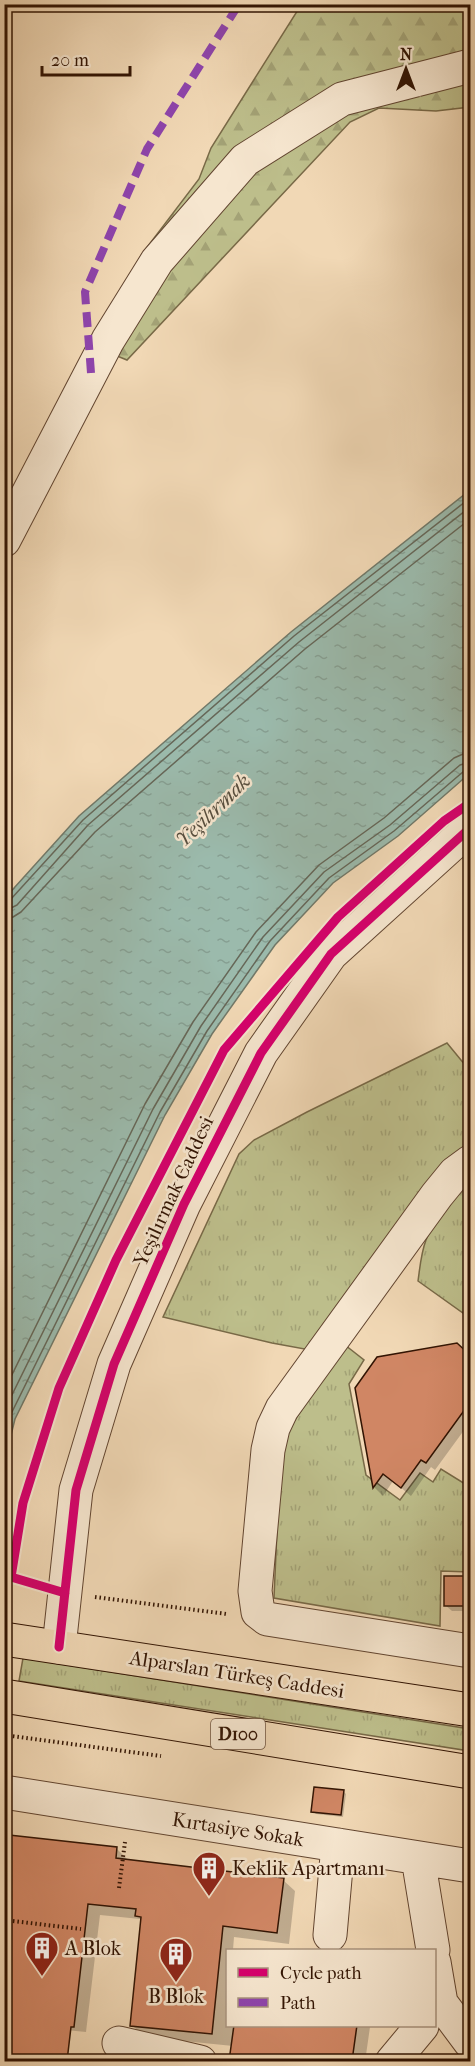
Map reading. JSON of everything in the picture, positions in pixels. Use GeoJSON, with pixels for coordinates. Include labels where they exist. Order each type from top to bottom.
{"type":"FeatureCollection","features":[{"type":"Feature","properties":{"kind":"highway","name":"Alparslan Türkeş Caddesi"},"geometry":{"type":"LineString","coordinates":[[4,1639],[471,1710]]}},
{"type":"Feature","properties":{"kind":"highway","name":"D100"},"geometry":{"type":"LineString","coordinates":[[4,1696],[471,1772]]}},
{"type":"Feature","properties":{"kind":"street"},"geometry":{"type":"LineString","coordinates":[[4,540],[108,340],[157,261],[245,160],[342,99],[471,66]]}},
{"type":"Feature","properties":{"kind":"street","name":"Yeşilırmak Caddesi"},"geometry":{"type":"LineString","coordinates":[[59,1647],[76,1490],[114,1364],[184,1204],[261,1053],[331,954],[471,828]]}},
{"type":"Feature","properties":{"kind":"street"},"geometry":{"type":"LineString","coordinates":[[471,1162],[455,1173],[437,1195],[282,1408],[273,1428],[268,1450],[255,1591],[258,1612],[267,1619],[471,1652]]}},
{"type":"Feature","properties":{"kind":"street","name":"Kırtasiye Sokak"},"geometry":{"type":"LineString","coordinates":[[4,1792],[471,1866]]}},
{"type":"Feature","properties":{"kind":"street"},"geometry":{"type":"LineString","coordinates":[[330,1935],[338,1845]]}},
{"type":"Feature","properties":{"kind":"street"},"geometry":{"type":"LineString","coordinates":[[418,1858],[433,1949]]}},
{"type":"Feature","properties":{"kind":"street"},"geometry":{"type":"LineString","coordinates":[[436,2016],[471,2042]]}},
{"type":"Feature","properties":{"kind":"street"},"geometry":{"type":"LineString","coordinates":[[392,2061],[420,2027]]}},
{"type":"Feature","properties":{"kind":"street"},"geometry":{"type":"LineString","coordinates":[[119,2043],[200,2061]]}},
{"type":"Feature","properties":{"kind":"path"},"geometry":{"type":"LineString","coordinates":[[64,1593],[267,1619]]}},
{"type":"Feature","properties":{"kind":"path"},"geometry":{"type":"LineString","coordinates":[[119,1888],[129,1812]]}},
{"type":"Feature","properties":{"kind":"path"},"geometry":{"type":"LineString","coordinates":[[4,1920],[81,1929]]}},
{"type":"Feature","properties":{"kind":"green space"},"geometry":{"type":"Polygon","coordinates":[[[301,5],[470,5],[470,107],[436,111],[379,108],[350,122],[127,360],[90,345],[142,254],[199,179],[211,148],[301,5]]]}},
{"type":"Feature","properties":{"kind":"green space"},"geometry":{"type":"Polygon","coordinates":[[[447,1043],[470,1071],[470,1146],[455,1159],[310,1350],[163,1317],[239,1154],[254,1140],[447,1043]]]}},
{"type":"Feature","properties":{"kind":"green space"},"geometry":{"type":"Polygon","coordinates":[[[470,1178],[470,1318],[418,1281],[423,1250],[430,1231],[470,1178]]]}},
{"type":"Feature","properties":{"kind":"green space"},"geometry":{"type":"Polygon","coordinates":[[[345,1345],[364,1360],[349,1384],[366,1475],[400,1500],[420,1473],[433,1482],[441,1469],[470,1487],[470,1572],[441,1571],[440,1626],[274,1598],[280,1462],[286,1433],[345,1345]]]}},
{"type":"Feature","properties":{"kind":"green space"},"geometry":{"type":"Polygon","coordinates":[[[23,1658],[470,1729],[470,1751],[19,1681],[23,1658]]]}},
{"type":"Feature","properties":{"kind":"water","name":"Yeşilırmak"},"geometry":{"type":"Polygon","coordinates":[[[470,490],[470,773],[398,836],[333,883],[275,945],[212,1034],[165,1115],[15,1419],[5,1459],[5,898],[79,816],[291,632],[470,490]]]}},
{"type":"Feature","properties":{"kind":"building"},"geometry":{"type":"Polygon","coordinates":[[[457,1343],[471,1356],[471,1401],[426,1463],[421,1460],[401,1488],[383,1474],[373,1488],[355,1388],[377,1357],[457,1343]]]}},
{"type":"Feature","properties":{"kind":"building"},"geometry":{"type":"Polygon","coordinates":[[[444,1576],[471,1576],[471,1606],[444,1606],[444,1576]]]}},
{"type":"Feature","properties":{"kind":"building"},"geometry":{"type":"Polygon","coordinates":[[[314,1787],[344,1790],[341,1815],[311,1812],[314,1787]]]}},
{"type":"Feature","properties":{"kind":"building"},"geometry":{"type":"Polygon","coordinates":[[[9,1835],[117,1847],[116,1858],[284,1878],[277,1933],[223,1926],[212,2034],[130,2026],[141,1917],[135,1916],[136,1909],[88,1904],[74,2027],[71,2027],[67,2061],[4,2061],[4,1873],[9,1835]]]}},
{"type":"Feature","properties":{"kind":"building"},"geometry":{"type":"Polygon","coordinates":[[[234,2027],[357,2027],[352,2061],[229,2061],[234,2027]]]}},
{"type":"Feature","properties":{"kind":"marked path"},"geometry":{"type":"LineString","coordinates":[[91,373],[85,292],[147,149],[239,4]]}},
{"type":"Feature","properties":{"kind":"cycle path"},"geometry":{"type":"LineString","coordinates":[[65,1593],[11,1577],[23,1503],[59,1388],[116,1260],[224,1050],[338,917],[444,821],[470,803]]}},
{"type":"Feature","properties":{"kind":"cycle path"},"geometry":{"type":"LineString","coordinates":[[59,1647],[76,1490],[114,1364],[184,1204],[261,1053],[331,954],[470,828]]}},
{"type":"Feature","properties":{"kind":"place","name":"Keklik Apartmanı"},"geometry":{"type":"Point","coordinates":[209,1897]}},
{"type":"Feature","properties":{"kind":"place","name":"A Blok"},"geometry":{"type":"Point","coordinates":[42,1977]}},
{"type":"Feature","properties":{"kind":"place","name":"B Blok"},"geometry":{"type":"Point","coordinates":[176,1983]}}]}
